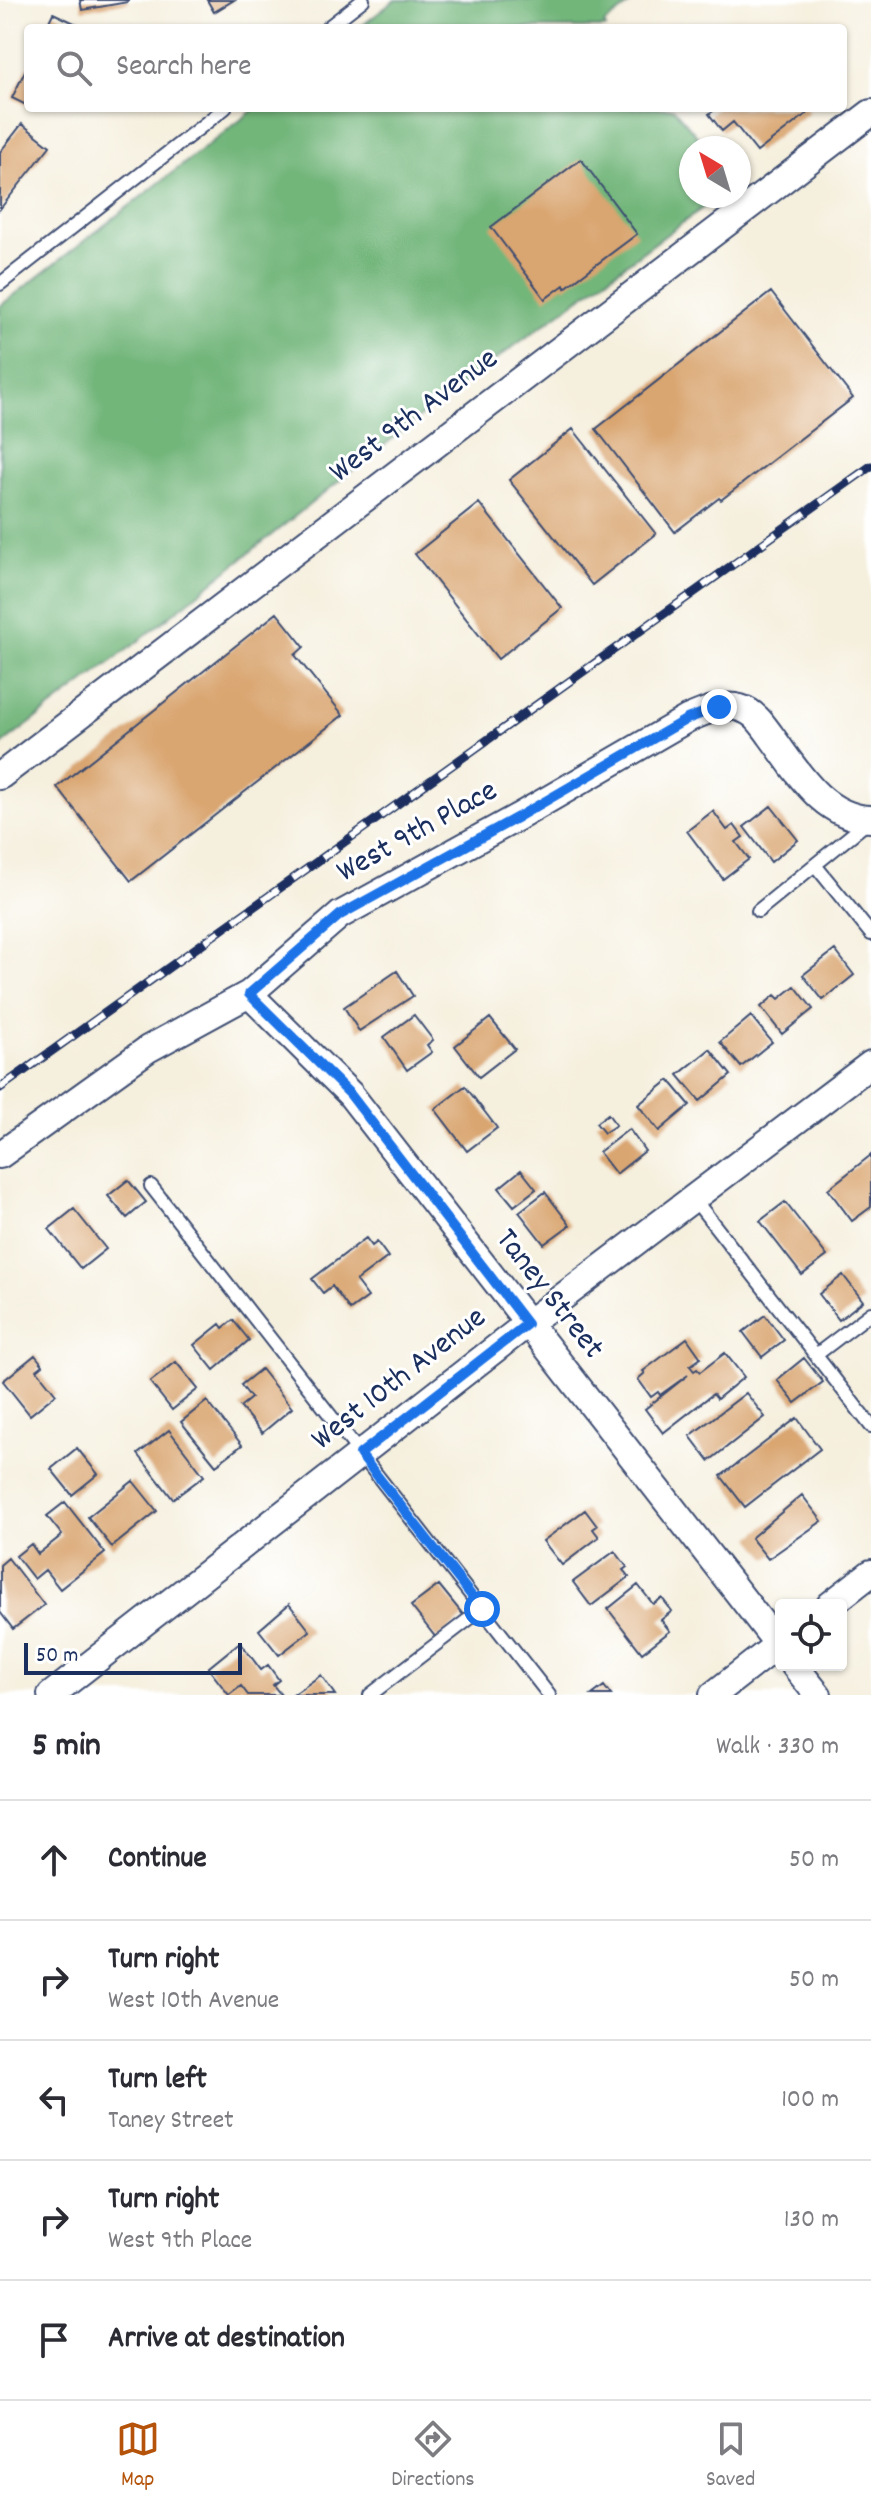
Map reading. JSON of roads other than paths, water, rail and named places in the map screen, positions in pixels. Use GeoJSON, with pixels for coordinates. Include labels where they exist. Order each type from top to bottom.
{"type":"FeatureCollection","features":[{"type":"Feature","properties":{"kind":"street","name":"West 9th Avenue"},"geometry":{"type":"LineString","coordinates":[[0,776],[871,113]]}},
{"type":"Feature","properties":{"kind":"street","name":"West 9th Place"},"geometry":{"type":"LineString","coordinates":[[0,1155],[148,1049],[249,994],[340,915],[687,719],[719,707],[742,708],[752,713],[804,781],[825,803],[870,820]]}},
{"type":"Feature","properties":{"kind":"street","name":"Taney Street"},"geometry":{"type":"LineString","coordinates":[[249,994],[350,1094],[775,1639]]}},
{"type":"Feature","properties":{"kind":"street","name":"West 10th Avenue"},"geometry":{"type":"LineString","coordinates":[[51,1695],[527,1324],[871,1064]]}},
{"type":"Feature","properties":{"kind":"street"},"geometry":{"type":"LineString","coordinates":[[838,1599],[871,1573]]}},
{"type":"Feature","properties":{"kind":"street"},"geometry":{"type":"LineString","coordinates":[[713,1695],[775,1656]]}},
{"type":"Feature","properties":{"kind":"street","name":"Taney Street"},"geometry":{"type":"LineString","coordinates":[[800,1671],[818,1695]]}},
{"type":"Feature","properties":{"kind":"lane"},"geometry":{"type":"LineString","coordinates":[[332,24],[363,0]]}},
{"type":"Feature","properties":{"kind":"lane"},"geometry":{"type":"LineString","coordinates":[[0,284],[220,112]]}},
{"type":"Feature","properties":{"kind":"lane"},"geometry":{"type":"LineString","coordinates":[[758,911],[870,820]]}},
{"type":"Feature","properties":{"kind":"lane"},"geometry":{"type":"LineString","coordinates":[[815,865],[871,934]]}},
{"type":"Feature","properties":{"kind":"lane"},"geometry":{"type":"LineString","coordinates":[[151,1186],[549,1695]]}},
{"type":"Feature","properties":{"kind":"lane"},"geometry":{"type":"LineString","coordinates":[[694,1199],[871,1426]]}},
{"type":"Feature","properties":{"kind":"lane"},"geometry":{"type":"LineString","coordinates":[[816,1355],[871,1313]]}},
{"type":"Feature","properties":{"kind":"lane"},"geometry":{"type":"LineString","coordinates":[[370,1695],[482,1609]]}},
{"type":"Feature","properties":{"kind":"railway"},"geometry":{"type":"LineString","coordinates":[[0,1088],[871,466]]}}]}
